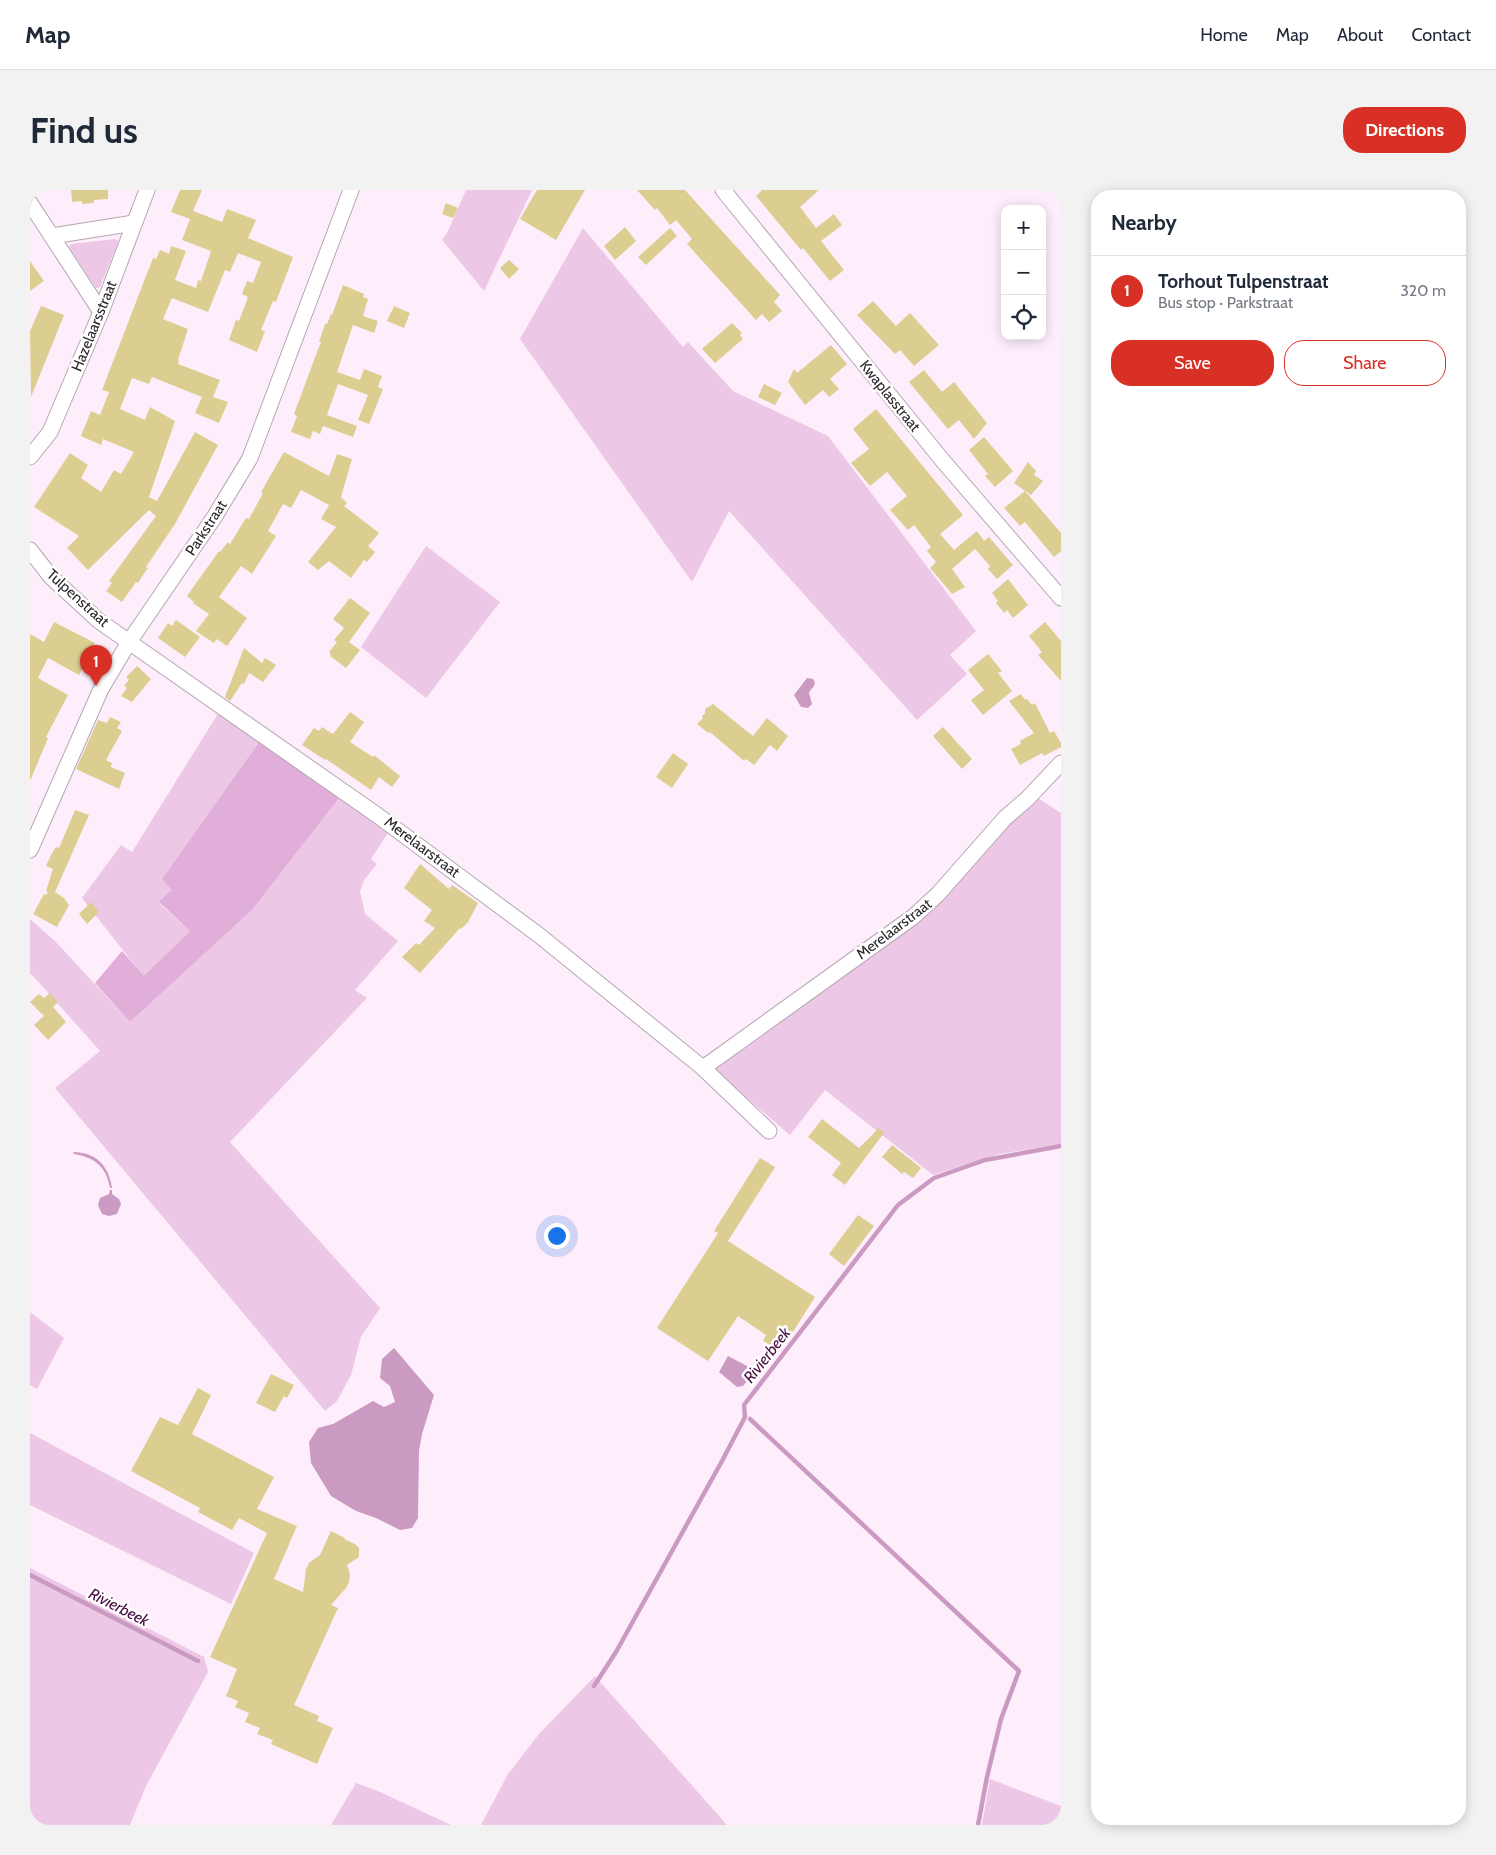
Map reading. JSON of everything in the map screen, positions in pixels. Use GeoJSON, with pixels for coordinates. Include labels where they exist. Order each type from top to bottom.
{"type":"FeatureCollection","features":[{"type":"Feature","properties":{"kind":"street","name":"Hazelaarsstraat"},"geometry":{"type":"LineString","coordinates":[[30,457],[50,432],[101,312],[147,190]]}},
{"type":"Feature","properties":{"kind":"street","name":"Parkstraat"},"geometry":{"type":"LineString","coordinates":[[30,850],[101,689],[130,642],[215,516],[250,458],[351,190]]}},
{"type":"Feature","properties":{"kind":"street","name":"Kwaplasstraat"},"geometry":{"type":"LineString","coordinates":[[722,190],[943,461],[1061,598]]}},
{"type":"Feature","properties":{"kind":"street"},"geometry":{"type":"LineString","coordinates":[[30,203],[101,312]]}},
{"type":"Feature","properties":{"kind":"street"},"geometry":{"type":"LineString","coordinates":[[52,236],[134,223]]}},
{"type":"Feature","properties":{"kind":"street","name":"Tulpenstraat"},"geometry":{"type":"LineString","coordinates":[[30,550],[51,577],[99,620],[130,642]]}},
{"type":"Feature","properties":{"kind":"street","name":"Merelaarstraat"},"geometry":{"type":"LineString","coordinates":[[130,642],[408,838],[540,936],[703,1068],[769,1131]]}},
{"type":"Feature","properties":{"kind":"street","name":"Merelaarstraat"},"geometry":{"type":"LineString","coordinates":[[703,1068],[913,917],[938,894],[1005,818],[1027,799],[1061,763]]}},
{"type":"Feature","properties":{"kind":"shaded area"},"geometry":{"type":"Polygon","coordinates":[[[466,190],[532,190],[484,291],[442,240],[448,231],[466,190]]]}},
{"type":"Feature","properties":{"kind":"shaded area"},"geometry":{"type":"Polygon","coordinates":[[[583,228],[683,347],[688,342],[733,391],[828,436],[976,631],[950,655],[967,674],[917,720],[729,511],[692,582],[520,339],[583,228]]]}},
{"type":"Feature","properties":{"kind":"shaded area"},"geometry":{"type":"Polygon","coordinates":[[[115,239],[118,241],[117,245],[100,287],[96,288],[69,247],[71,244],[115,239]]]}},
{"type":"Feature","properties":{"kind":"shaded area"},"geometry":{"type":"Polygon","coordinates":[[[426,546],[500,602],[426,698],[361,647],[426,546]]]}},
{"type":"Feature","properties":{"kind":"shaded area"},"geometry":{"type":"Polygon","coordinates":[[[807,678],[813,679],[815,683],[809,693],[812,704],[808,708],[801,707],[794,695],[807,678]]]}},
{"type":"Feature","properties":{"kind":"shaded area"},"geometry":{"type":"Polygon","coordinates":[[[219,712],[259,742],[162,879],[173,890],[159,903],[190,931],[144,977],[82,898],[121,845],[132,852],[219,712]]]}},
{"type":"Feature","properties":{"kind":"shaded area"},"geometry":{"type":"Polygon","coordinates":[[[259,742],[339,798],[252,910],[130,1022],[95,983],[122,951],[144,976],[190,931],[159,902],[172,890],[162,879],[259,742]]]}},
{"type":"Feature","properties":{"kind":"shaded area"},"geometry":{"type":"Polygon","coordinates":[[[1036,797],[1061,813],[1061,1144],[999,1154],[933,1175],[825,1090],[790,1135],[714,1070],[777,1022],[973,859],[1036,797]]]}},
{"type":"Feature","properties":{"kind":"shaded area"},"geometry":{"type":"Polygon","coordinates":[[[339,798],[388,833],[371,859],[377,864],[364,880],[360,891],[365,914],[398,941],[355,990],[367,998],[230,1142],[380,1308],[361,1337],[351,1375],[337,1401],[325,1411],[55,1088],[100,1051],[30,974],[30,919],[55,941],[130,1022],[252,910],[339,798]]]}},
{"type":"Feature","properties":{"kind":"shaded area"},"geometry":{"type":"Polygon","coordinates":[[[73,1152],[88,1155],[100,1162],[108,1173],[112,1188],[110,1188],[106,1174],[98,1164],[73,1152]]]}},
{"type":"Feature","properties":{"kind":"shaded area"},"geometry":{"type":"Polygon","coordinates":[[[110,1190],[112,1190],[112,1194],[119,1199],[121,1204],[117,1214],[109,1216],[102,1214],[98,1205],[100,1198],[109,1194],[110,1190]]]}},
{"type":"Feature","properties":{"kind":"shaded area"},"geometry":{"type":"Polygon","coordinates":[[[30,1312],[64,1338],[37,1389],[30,1385],[30,1312]]]}},
{"type":"Feature","properties":{"kind":"shaded area"},"geometry":{"type":"Polygon","coordinates":[[[394,1348],[434,1395],[422,1434],[419,1451],[418,1518],[412,1528],[400,1530],[376,1518],[356,1511],[331,1496],[311,1463],[309,1442],[318,1428],[333,1424],[373,1401],[384,1407],[395,1402],[390,1386],[380,1378],[382,1359],[394,1348]]]}},
{"type":"Feature","properties":{"kind":"shaded area"},"geometry":{"type":"Polygon","coordinates":[[[728,1356],[749,1367],[752,1375],[743,1386],[737,1387],[719,1372],[728,1356]]]}},
{"type":"Feature","properties":{"kind":"shaded area"},"geometry":{"type":"Polygon","coordinates":[[[30,1433],[254,1553],[231,1604],[30,1505],[30,1433]]]}},
{"type":"Feature","properties":{"kind":"shaded area"},"geometry":{"type":"Polygon","coordinates":[[[30,1568],[204,1657],[208,1672],[146,1786],[130,1825],[30,1825],[30,1568]]]}},
{"type":"Feature","properties":{"kind":"shaded area"},"geometry":{"type":"Polygon","coordinates":[[[595,1676],[727,1825],[481,1825],[508,1774],[539,1734],[595,1676]]]}},
{"type":"Feature","properties":{"kind":"shaded area"},"geometry":{"type":"Polygon","coordinates":[[[990,1779],[1061,1806],[1061,1825],[982,1825],[990,1779]]]}},
{"type":"Feature","properties":{"kind":"shaded area"},"geometry":{"type":"Polygon","coordinates":[[[356,1783],[378,1791],[451,1825],[331,1825],[356,1783]]]}},
{"type":"Feature","properties":{"kind":"building"},"geometry":{"type":"Polygon","coordinates":[[[71,190],[108,190],[108,199],[94,200],[94,203],[82,204],[82,201],[72,202],[71,190]]]}},
{"type":"Feature","properties":{"kind":"building"},"geometry":{"type":"Polygon","coordinates":[[[180,190],[202,190],[193,211],[222,222],[227,209],[256,220],[248,238],[293,257],[276,302],[273,301],[261,330],[265,331],[257,352],[229,340],[236,320],[239,321],[248,297],[242,294],[247,281],[253,283],[261,262],[238,253],[230,272],[225,270],[208,312],[172,298],[163,319],[188,329],[178,364],[220,380],[213,397],[228,402],[219,423],[195,413],[202,397],[152,377],[149,384],[132,378],[120,409],[145,420],[150,407],[175,421],[149,497],[157,501],[195,432],[218,445],[175,524],[146,567],[148,568],[138,583],[136,582],[122,602],[106,591],[112,583],[109,581],[156,516],[149,510],[88,570],[67,548],[79,536],[34,507],[70,453],[88,465],[81,478],[101,492],[114,470],[121,474],[134,452],[103,439],[101,445],[81,436],[91,411],[100,415],[109,392],[102,390],[153,258],[156,259],[160,250],[169,254],[171,246],[186,251],[175,280],[196,288],[198,280],[201,281],[211,251],[182,240],[190,219],[171,212],[180,190]]]}},
{"type":"Feature","properties":{"kind":"building"},"geometry":{"type":"Polygon","coordinates":[[[537,190],[585,190],[556,240],[520,219],[537,190]]]}},
{"type":"Feature","properties":{"kind":"building"},"geometry":{"type":"Polygon","coordinates":[[[637,190],[685,190],[780,295],[774,302],[782,311],[769,322],[762,314],[756,320],[687,244],[692,239],[676,220],[670,225],[657,208],[655,210],[637,190]]]}},
{"type":"Feature","properties":{"kind":"building"},"geometry":{"type":"Polygon","coordinates":[[[762,190],[819,190],[800,207],[816,228],[834,214],[842,225],[821,241],[844,270],[830,281],[803,248],[801,250],[756,196],[762,190]]]}},
{"type":"Feature","properties":{"kind":"building"},"geometry":{"type":"Polygon","coordinates":[[[446,203],[458,208],[453,218],[442,214],[446,203]]]}},
{"type":"Feature","properties":{"kind":"building"},"geometry":{"type":"Polygon","coordinates":[[[625,227],[636,241],[615,260],[604,246],[625,227]]]}},
{"type":"Feature","properties":{"kind":"building"},"geometry":{"type":"Polygon","coordinates":[[[670,228],[677,236],[646,265],[638,257],[670,228]]]}},
{"type":"Feature","properties":{"kind":"building"},"geometry":{"type":"Polygon","coordinates":[[[509,260],[519,269],[509,279],[500,268],[509,260]]]}},
{"type":"Feature","properties":{"kind":"building"},"geometry":{"type":"Polygon","coordinates":[[[30,261],[44,281],[30,291],[30,261]]]}},
{"type":"Feature","properties":{"kind":"building"},"geometry":{"type":"Polygon","coordinates":[[[343,285],[364,294],[363,297],[368,299],[363,316],[378,321],[374,333],[353,325],[337,372],[360,380],[364,369],[382,376],[378,387],[383,389],[369,424],[358,420],[368,395],[338,384],[327,415],[357,426],[353,437],[323,426],[320,434],[313,431],[310,439],[291,432],[297,416],[294,414],[321,342],[319,342],[325,324],[327,324],[332,315],[343,285]]]}},
{"type":"Feature","properties":{"kind":"building"},"geometry":{"type":"Polygon","coordinates":[[[873,301],[896,326],[910,313],[939,345],[914,366],[900,350],[895,354],[857,315],[873,301]]]}},
{"type":"Feature","properties":{"kind":"building"},"geometry":{"type":"Polygon","coordinates":[[[41,306],[64,315],[31,397],[30,331],[41,306]]]}},
{"type":"Feature","properties":{"kind":"building"},"geometry":{"type":"Polygon","coordinates":[[[394,306],[410,313],[404,328],[387,321],[394,306]]]}},
{"type":"Feature","properties":{"kind":"building"},"geometry":{"type":"Polygon","coordinates":[[[732,323],[742,333],[740,335],[743,339],[715,363],[702,349],[732,323]]]}},
{"type":"Feature","properties":{"kind":"building"},"geometry":{"type":"Polygon","coordinates":[[[831,345],[847,364],[830,379],[839,389],[829,397],[823,390],[805,405],[788,382],[794,369],[797,373],[831,345]]]}},
{"type":"Feature","properties":{"kind":"building"},"geometry":{"type":"Polygon","coordinates":[[[924,370],[942,392],[954,382],[987,423],[974,439],[959,420],[948,429],[909,382],[924,370]]]}},
{"type":"Feature","properties":{"kind":"building"},"geometry":{"type":"Polygon","coordinates":[[[764,384],[782,393],[775,405],[758,397],[764,384]]]}},
{"type":"Feature","properties":{"kind":"building"},"geometry":{"type":"Polygon","coordinates":[[[876,409],[963,515],[940,534],[954,550],[977,531],[984,541],[989,537],[1013,565],[997,579],[988,569],[990,566],[975,549],[952,569],[965,587],[952,594],[930,568],[936,562],[927,551],[931,547],[914,525],[908,530],[890,510],[907,496],[887,472],[870,486],[851,463],[869,449],[853,429],[876,409]]]}},
{"type":"Feature","properties":{"kind":"building"},"geometry":{"type":"Polygon","coordinates":[[[984,437],[1013,471],[995,487],[985,476],[988,474],[969,450],[984,437]]]}},
{"type":"Feature","properties":{"kind":"building"},"geometry":{"type":"Polygon","coordinates":[[[284,452],[329,476],[337,454],[352,459],[341,497],[347,503],[344,506],[379,533],[368,546],[375,552],[367,562],[364,560],[351,578],[329,561],[318,570],[308,562],[336,527],[321,519],[329,505],[301,490],[291,508],[283,504],[268,531],[276,536],[252,574],[241,566],[219,597],[247,618],[227,646],[217,639],[214,643],[196,631],[209,614],[193,603],[187,596],[219,551],[228,542],[230,544],[246,518],[249,519],[263,493],[261,492],[284,452]]]}},
{"type":"Feature","properties":{"kind":"building"},"geometry":{"type":"Polygon","coordinates":[[[1028,462],[1036,471],[1034,475],[1043,481],[1031,495],[1014,483],[1028,462]]]}},
{"type":"Feature","properties":{"kind":"building"},"geometry":{"type":"Polygon","coordinates":[[[1025,491],[1061,533],[1061,551],[1054,557],[1025,522],[1020,526],[1004,508],[1025,491]]]}},
{"type":"Feature","properties":{"kind":"building"},"geometry":{"type":"Polygon","coordinates":[[[1008,579],[1028,605],[1013,618],[1007,610],[1004,613],[996,603],[998,601],[992,593],[1008,579]]]}},
{"type":"Feature","properties":{"kind":"building"},"geometry":{"type":"Polygon","coordinates":[[[350,598],[370,613],[349,642],[360,650],[346,668],[330,656],[329,652],[337,642],[334,640],[344,628],[333,619],[350,598]]]}},
{"type":"Feature","properties":{"kind":"building"},"geometry":{"type":"Polygon","coordinates":[[[176,620],[200,637],[185,657],[158,638],[168,623],[172,626],[176,620]]]}},
{"type":"Feature","properties":{"kind":"building"},"geometry":{"type":"Polygon","coordinates":[[[54,622],[95,643],[79,675],[48,658],[38,678],[68,695],[46,737],[48,738],[30,781],[30,634],[44,642],[54,622]]]}},
{"type":"Feature","properties":{"kind":"building"},"geometry":{"type":"Polygon","coordinates":[[[1045,622],[1061,641],[1061,681],[1038,655],[1042,652],[1029,636],[1045,622]]]}},
{"type":"Feature","properties":{"kind":"building"},"geometry":{"type":"Polygon","coordinates":[[[244,648],[262,663],[265,658],[276,665],[263,682],[249,673],[244,684],[242,683],[230,701],[225,697],[244,648]]]}},
{"type":"Feature","properties":{"kind":"building"},"geometry":{"type":"Polygon","coordinates":[[[988,654],[1002,671],[998,673],[1012,691],[983,715],[971,700],[984,690],[968,670],[988,654]]]}},
{"type":"Feature","properties":{"kind":"building"},"geometry":{"type":"Polygon","coordinates":[[[137,666],[151,679],[132,702],[121,696],[127,688],[124,686],[129,680],[126,677],[137,666]]]}},
{"type":"Feature","properties":{"kind":"building"},"geometry":{"type":"Polygon","coordinates":[[[1021,694],[1032,705],[1035,703],[1050,733],[1054,731],[1061,743],[1061,747],[1044,756],[1042,753],[1020,765],[1011,749],[1021,744],[1020,741],[1034,733],[1009,701],[1021,694]]]}},
{"type":"Feature","properties":{"kind":"building"},"geometry":{"type":"Polygon","coordinates":[[[713,704],[753,736],[767,718],[788,736],[777,751],[770,745],[754,765],[746,759],[744,761],[710,732],[708,733],[697,724],[703,718],[705,709],[713,704]]]}},
{"type":"Feature","properties":{"kind":"building"},"geometry":{"type":"Polygon","coordinates":[[[350,712],[364,722],[350,742],[373,757],[374,755],[400,776],[392,787],[379,777],[371,790],[302,745],[314,728],[319,731],[322,727],[333,734],[350,712]]]}},
{"type":"Feature","properties":{"kind":"building"},"geometry":{"type":"Polygon","coordinates":[[[110,717],[121,722],[117,728],[122,731],[106,760],[112,763],[111,767],[125,773],[119,789],[76,769],[98,720],[107,723],[110,717]]]}},
{"type":"Feature","properties":{"kind":"building"},"geometry":{"type":"Polygon","coordinates":[[[943,727],[972,759],[962,769],[933,736],[943,727]]]}},
{"type":"Feature","properties":{"kind":"building"},"geometry":{"type":"Polygon","coordinates":[[[673,753],[688,764],[672,788],[656,777],[673,753]]]}},
{"type":"Feature","properties":{"kind":"building"},"geometry":{"type":"Polygon","coordinates":[[[75,810],[89,815],[55,892],[64,898],[69,905],[57,927],[33,914],[44,894],[46,895],[48,892],[46,891],[53,869],[46,866],[56,847],[59,848],[75,810]]]}},
{"type":"Feature","properties":{"kind":"building"},"geometry":{"type":"Polygon","coordinates":[[[420,864],[449,889],[452,885],[478,903],[468,922],[460,928],[420,973],[402,957],[416,943],[419,945],[435,928],[424,921],[432,910],[404,888],[420,864]]]}},
{"type":"Feature","properties":{"kind":"building"},"geometry":{"type":"Polygon","coordinates":[[[91,902],[99,912],[87,924],[79,914],[91,902]]]}},
{"type":"Feature","properties":{"kind":"building"},"geometry":{"type":"Polygon","coordinates":[[[50,993],[58,1002],[53,1007],[66,1022],[48,1040],[34,1025],[44,1016],[30,1002],[39,994],[44,998],[50,993]]]}},
{"type":"Feature","properties":{"kind":"building"},"geometry":{"type":"Polygon","coordinates":[[[822,1119],[859,1148],[879,1128],[884,1133],[845,1185],[832,1175],[841,1163],[808,1137],[822,1119]]]}},
{"type":"Feature","properties":{"kind":"building"},"geometry":{"type":"Polygon","coordinates":[[[892,1145],[921,1168],[913,1178],[904,1172],[902,1174],[882,1157],[892,1145]]]}},
{"type":"Feature","properties":{"kind":"building"},"geometry":{"type":"Polygon","coordinates":[[[760,1158],[775,1167],[728,1241],[815,1297],[791,1335],[789,1334],[782,1344],[779,1343],[775,1348],[763,1341],[766,1335],[738,1316],[708,1361],[657,1328],[718,1233],[714,1231],[760,1158]]]}},
{"type":"Feature","properties":{"kind":"building"},"geometry":{"type":"Polygon","coordinates":[[[858,1215],[874,1226],[844,1266],[829,1254],[858,1215]]]}},
{"type":"Feature","properties":{"kind":"building"},"geometry":{"type":"Polygon","coordinates":[[[271,1374],[294,1385],[287,1398],[284,1396],[275,1412],[256,1403],[271,1374]]]}},
{"type":"Feature","properties":{"kind":"building"},"geometry":{"type":"Polygon","coordinates":[[[198,1388],[211,1395],[192,1434],[274,1477],[257,1509],[297,1526],[274,1579],[303,1592],[306,1569],[309,1563],[320,1555],[331,1531],[359,1548],[359,1557],[347,1565],[350,1574],[349,1582],[331,1605],[338,1608],[294,1705],[319,1716],[317,1721],[333,1728],[317,1764],[271,1744],[273,1740],[257,1734],[260,1728],[245,1722],[249,1713],[235,1707],[238,1701],[226,1696],[237,1669],[210,1657],[267,1533],[239,1518],[232,1530],[198,1512],[200,1508],[131,1471],[160,1417],[178,1425],[198,1388]]]}},
{"type":"Feature","properties":{"kind":"waterway","name":"Rivierbeek"},"geometry":{"type":"LineString","coordinates":[[594,1686],[616,1652],[722,1461],[745,1417],[744,1405],[898,1205],[934,1178],[985,1160],[1061,1146]]}},
{"type":"Feature","properties":{"kind":"waterway"},"geometry":{"type":"LineString","coordinates":[[750,1419],[1019,1671],[1001,1719],[978,1825]]}},
{"type":"Feature","properties":{"kind":"waterway","name":"Rivierbeek"},"geometry":{"type":"LineString","coordinates":[[30,1575],[198,1661]]}},
{"type":"Feature","properties":{"kind":"place","name":"Torhout Tulpenstraat"},"geometry":{"type":"Point","coordinates":[96,686]}}]}
